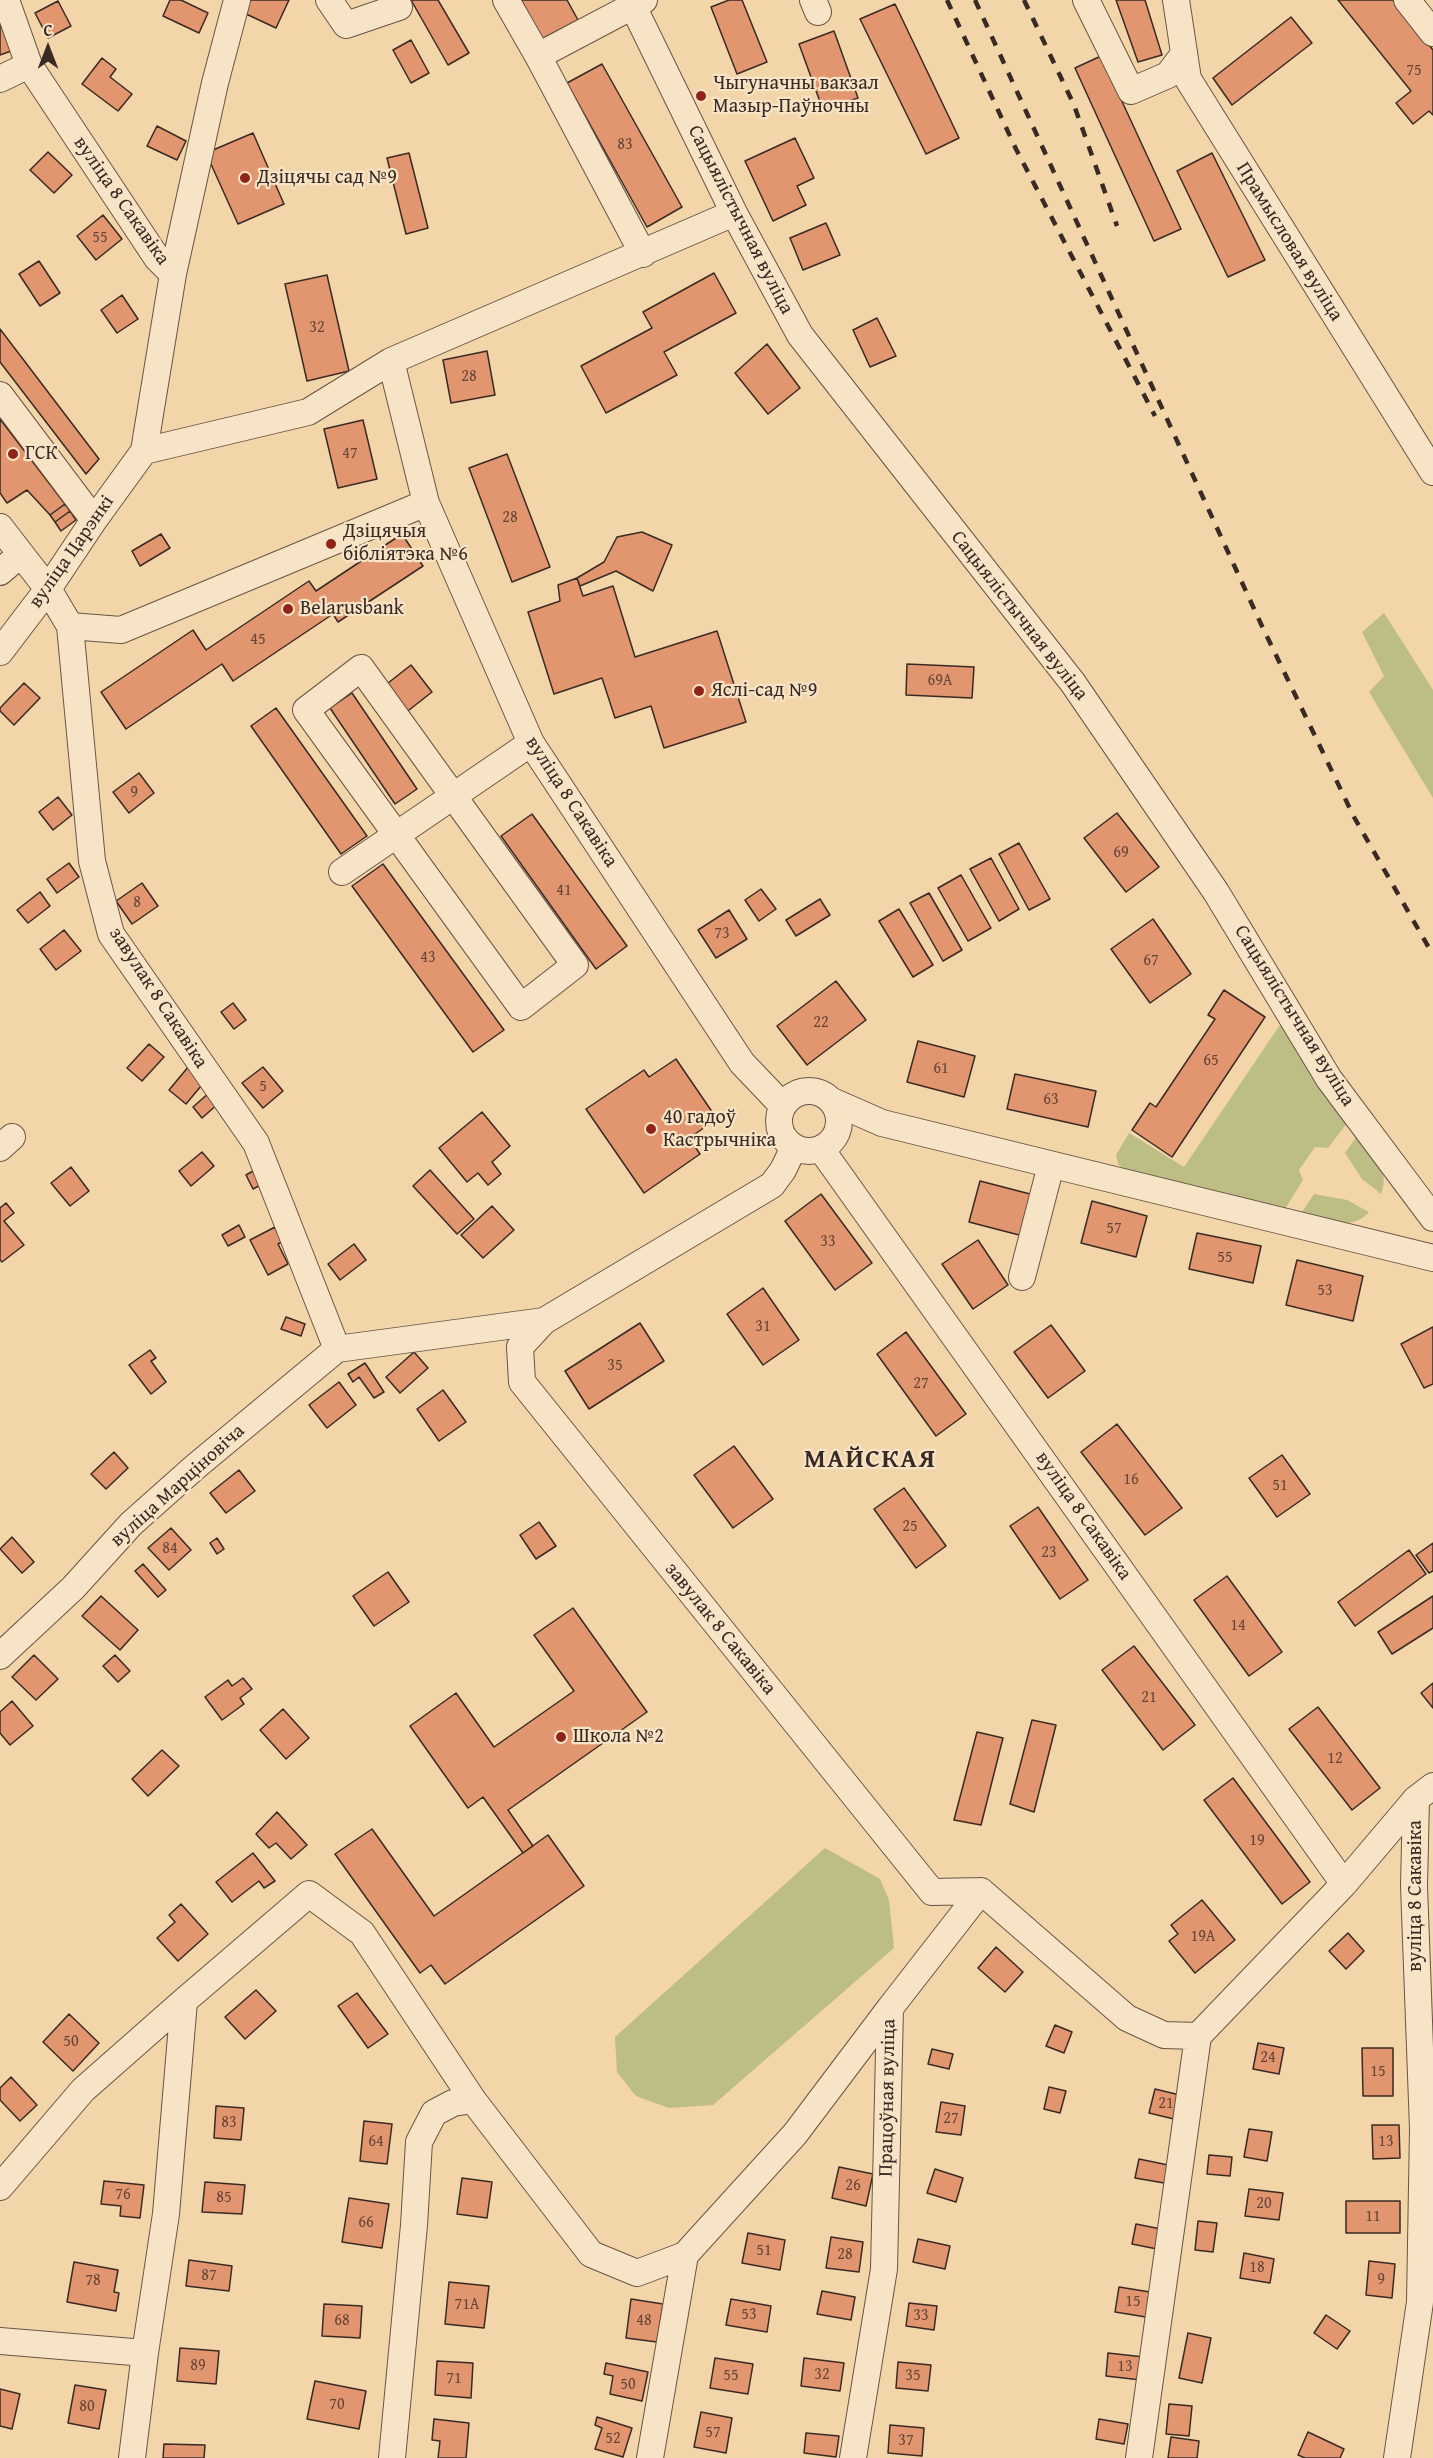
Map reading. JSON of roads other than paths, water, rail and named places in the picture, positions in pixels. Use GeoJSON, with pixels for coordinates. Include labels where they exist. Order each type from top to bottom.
{"type":"FeatureCollection","features":[{"type":"Feature","properties":{"kind":"street","name":"вуліца 8 Сакавіка"},"geometry":{"type":"LineString","coordinates":[[6,0],[28,65],[157,258],[173,274],[144,451]]}},
{"type":"Feature","properties":{"kind":"street"},"geometry":{"type":"LineString","coordinates":[[173,274],[215,82],[237,0]]}},
{"type":"Feature","properties":{"kind":"street"},"geometry":{"type":"LineString","coordinates":[[329,0],[346,25],[399,7]]}},
{"type":"Feature","properties":{"kind":"street"},"geometry":{"type":"LineString","coordinates":[[506,0],[643,254]]}},
{"type":"Feature","properties":{"kind":"street"},"geometry":{"type":"LineString","coordinates":[[1086,0],[1131,92],[1168,75],[1184,54]]}},
{"type":"Feature","properties":{"kind":"street","name":"Прамысловая вуліца"},"geometry":{"type":"LineString","coordinates":[[1176,0],[1188,79],[1433,472]]}},
{"type":"Feature","properties":{"kind":"street"},"geometry":{"type":"LineString","coordinates":[[1407,0],[1433,33]]}},
{"type":"Feature","properties":{"kind":"street"},"geometry":{"type":"LineString","coordinates":[[538,56],[636,2]]}},
{"type":"Feature","properties":{"kind":"street","name":"Сацыялістычная вуліца"},"geometry":{"type":"LineString","coordinates":[[636,2],[734,213],[800,335],[1073,683],[1216,892],[1329,1079],[1433,1218]]}},
{"type":"Feature","properties":{"kind":"street"},"geometry":{"type":"LineString","coordinates":[[0,79],[28,65]]}},
{"type":"Feature","properties":{"kind":"street"},"geometry":{"type":"LineString","coordinates":[[144,451],[308,412],[390,361],[734,213]]}},
{"type":"Feature","properties":{"kind":"street","name":"вуліца 8 Сакавіка"},"geometry":{"type":"LineString","coordinates":[[390,361],[426,503],[531,743],[742,1063],[783,1106]]}},
{"type":"Feature","properties":{"kind":"street"},"geometry":{"type":"LineString","coordinates":[[0,395],[94,520]]}},
{"type":"Feature","properties":{"kind":"street","name":"вуліца Царэнкі"},"geometry":{"type":"LineString","coordinates":[[0,652],[48,589],[144,451]]}},
{"type":"Feature","properties":{"kind":"street"},"geometry":{"type":"LineString","coordinates":[[70,626],[121,630],[426,503]]}},
{"type":"Feature","properties":{"kind":"street","name":"завулак 8 Сакавіка"},"geometry":{"type":"LineString","coordinates":[[0,527],[48,589],[70,626],[92,861],[111,934],[256,1143],[337,1349]]}},
{"type":"Feature","properties":{"kind":"street"},"geometry":{"type":"LineString","coordinates":[[0,572],[21,554]]}},
{"type":"Feature","properties":{"kind":"street"},"geometry":{"type":"LineString","coordinates":[[361,668],[453,797],[575,966],[521,1007],[306,710],[361,668]]}},
{"type":"Feature","properties":{"kind":"street"},"geometry":{"type":"LineString","coordinates":[[342,872],[531,743]]}},
{"type":"Feature","properties":{"kind":"street"},"geometry":{"type":"LineString","coordinates":[[882,1123],[825,1146],[803,1151],[794,1147],[782,1134],[780,1115],[783,1106],[797,1094],[806,1091],[816,1092],[882,1123],[1433,1258]]}},
{"type":"Feature","properties":{"kind":"street"},"geometry":{"type":"LineString","coordinates":[[825,1146],[839,1128],[839,1118],[832,1101]]}},
{"type":"Feature","properties":{"kind":"street","name":"вуліца 8 Сакавіка"},"geometry":{"type":"LineString","coordinates":[[825,1146],[1344,1884]]}},
{"type":"Feature","properties":{"kind":"street"},"geometry":{"type":"LineString","coordinates":[[337,1349],[544,1321],[772,1185],[783,1170],[794,1147]]}},
{"type":"Feature","properties":{"kind":"street"},"geometry":{"type":"LineString","coordinates":[[1022,1277],[1051,1165]]}},
{"type":"Feature","properties":{"kind":"street","name":"завулак 8 Сакавіка"},"geometry":{"type":"LineString","coordinates":[[544,1321],[520,1347],[522,1382],[932,1892],[981,1891]]}},
{"type":"Feature","properties":{"kind":"street","name":"вуліца Марціновіча"},"geometry":{"type":"LineString","coordinates":[[0,1656],[73,1587],[131,1524],[195,1467],[337,1349]]}},
{"type":"Feature","properties":{"kind":"street","name":"вуліца 8 Сакавіка"},"geometry":{"type":"LineString","coordinates":[[1397,2458],[1420,2302],[1423,2129],[1414,1886],[1425,1793]]}},
{"type":"Feature","properties":{"kind":"street"},"geometry":{"type":"LineString","coordinates":[[1139,2458],[1198,2036],[1344,1884],[1425,1793]]}},
{"type":"Feature","properties":{"kind":"street"},"geometry":{"type":"LineString","coordinates":[[981,1891],[1127,2018],[1164,2035],[1198,2036]]}},
{"type":"Feature","properties":{"kind":"street","name":"Працоўная вуліца"},"geometry":{"type":"LineString","coordinates":[[853,2458],[885,2269],[890,2008],[981,1891]]}},
{"type":"Feature","properties":{"kind":"street"},"geometry":{"type":"LineString","coordinates":[[0,2187],[83,2090],[309,1894],[362,1932],[473,2100],[591,2254],[637,2273],[685,2255],[795,2134],[890,2008]]}},
{"type":"Feature","properties":{"kind":"street"},"geometry":{"type":"LineString","coordinates":[[132,2458],[166,2214],[184,2001]]}},
{"type":"Feature","properties":{"kind":"street"},"geometry":{"type":"LineString","coordinates":[[392,2458],[414,2225],[419,2142],[434,2114],[453,2103],[473,2100]]}},
{"type":"Feature","properties":{"kind":"street"},"geometry":{"type":"LineString","coordinates":[[650,2458],[685,2255]]}},
{"type":"Feature","properties":{"kind":"street"},"geometry":{"type":"LineString","coordinates":[[0,2341],[145,2353]]}},
{"type":"Feature","properties":{"kind":"railway"},"geometry":{"type":"LineString","coordinates":[[947,0],[1016,149],[1155,416]]}},
{"type":"Feature","properties":{"kind":"railway"},"geometry":{"type":"LineString","coordinates":[[975,0],[1261,624],[1354,817],[1433,955]]}},
{"type":"Feature","properties":{"kind":"railway"},"geometry":{"type":"LineString","coordinates":[[1024,0],[1074,105],[1117,226]]}},
{"type":"Feature","properties":{"kind":"place","name":"Чыгуначны вакзал Мазыр-Паўночны"},"geometry":{"type":"Point","coordinates":[701,96]}},
{"type":"Feature","properties":{"kind":"place","name":"Дзіцячы сад №9"},"geometry":{"type":"Point","coordinates":[245,178]}},
{"type":"Feature","properties":{"kind":"place","name":"ГСК"},"geometry":{"type":"Point","coordinates":[13,454]}},
{"type":"Feature","properties":{"kind":"place","name":"Дзіцячыя бібліятэка №6"},"geometry":{"type":"Point","coordinates":[331,544]}},
{"type":"Feature","properties":{"kind":"place","name":"Belarusbank"},"geometry":{"type":"Point","coordinates":[288,609]}},
{"type":"Feature","properties":{"kind":"place","name":"Яслі-сад №9"},"geometry":{"type":"Point","coordinates":[699,691]}},
{"type":"Feature","properties":{"kind":"place","name":"40 гадоў Кастрычніка"},"geometry":{"type":"Point","coordinates":[651,1129]}},
{"type":"Feature","properties":{"kind":"place","name":"Школа №2"},"geometry":{"type":"Point","coordinates":[561,1737]}},
{"type":"Feature","properties":{"kind":"district","name":"МАЙСКАЯ"},"geometry":{"type":"Point","coordinates":[870,1460]}}]}
